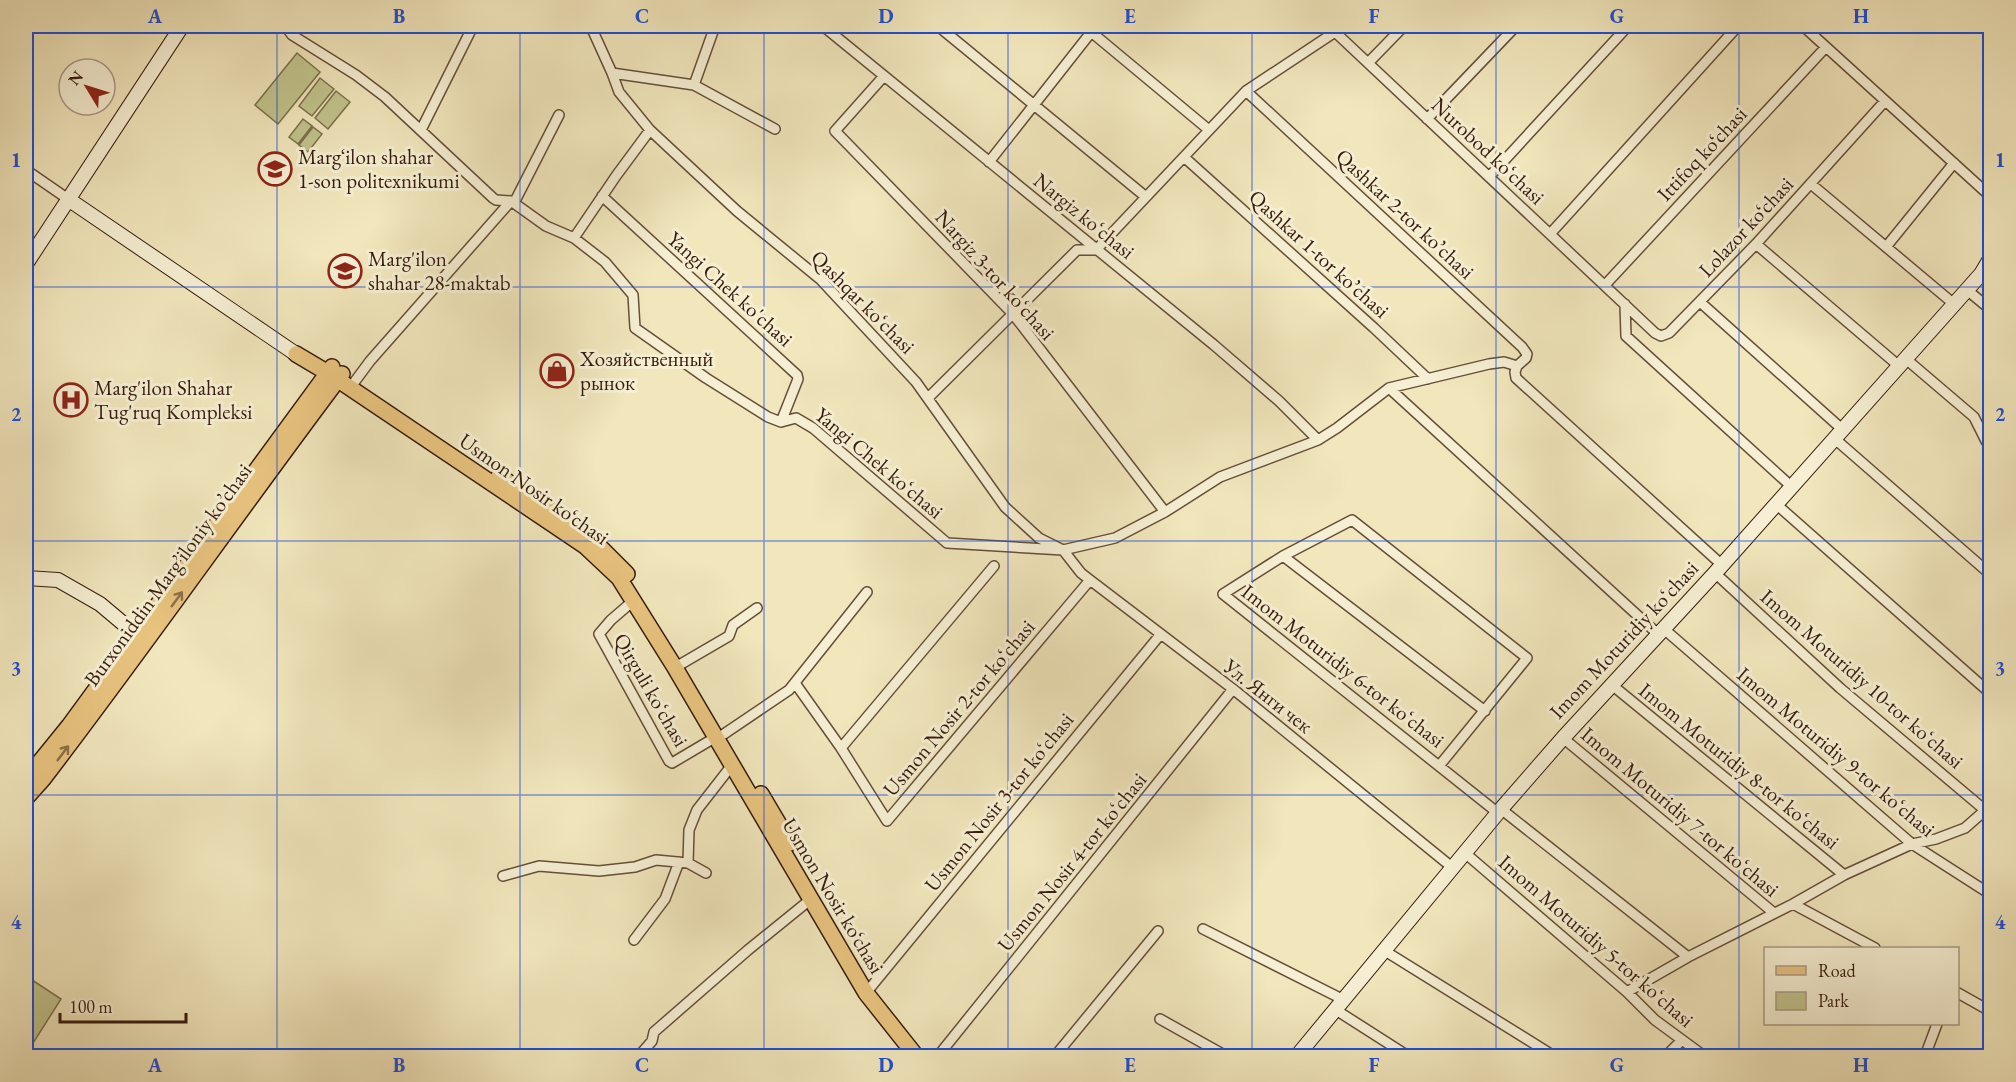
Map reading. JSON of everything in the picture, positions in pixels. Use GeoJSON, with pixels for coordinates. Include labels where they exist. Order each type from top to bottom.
{"type":"FeatureCollection","features":[{"type":"Feature","properties":{"kind":"main road","name":"Usmon Nosir ko‘chasi"},"geometry":{"type":"LineString","coordinates":[[296,354],[341,377],[550,509],[595,541],[629,577],[681,664],[700,704]]}},
{"type":"Feature","properties":{"kind":"main road","name":"Usmon Nosir ko‘chasi"},"geometry":{"type":"LineString","coordinates":[[341,377],[585,546],[619,578],[773,814],[872,994]]}},
{"type":"Feature","properties":{"kind":"main road","name":"Burxoniddin Marg’iloniy ko’chasi"},"geometry":{"type":"LineString","coordinates":[[26,779],[139,641],[341,377]]}},
{"type":"Feature","properties":{"kind":"main road","name":"Burxoniddin Marg’iloniy ko’chasi"},"geometry":{"type":"LineString","coordinates":[[26,798],[43,779],[139,641]]}},
{"type":"Feature","properties":{"kind":"main road","name":"Usmon Nosir ko‘chasi"},"geometry":{"type":"LineString","coordinates":[[720,736],[732,765],[811,899],[872,994],[916,1056]]}},
{"type":"Feature","properties":{"kind":"street"},"geometry":{"type":"LineString","coordinates":[[26,32],[30,26]]}},
{"type":"Feature","properties":{"kind":"street"},"geometry":{"type":"LineString","coordinates":[[26,264],[182,26]]}},
{"type":"Feature","properties":{"kind":"street","name":"Yangi Chek koʻchasi"},"geometry":{"type":"LineString","coordinates":[[291,26],[289,31],[292,35],[356,75],[385,97],[493,198],[512,202],[546,226],[574,238],[605,262],[633,294],[635,328],[706,378],[768,417],[781,422],[796,418],[813,428],[947,543],[1063,550]]}},
{"type":"Feature","properties":{"kind":"street"},"geometry":{"type":"LineString","coordinates":[[421,130],[473,26]]}},
{"type":"Feature","properties":{"kind":"street","name":"Qashqar koʻchasi"},"geometry":{"type":"LineString","coordinates":[[593,26],[618,92],[650,130],[737,211],[820,279],[916,382],[1005,507],[1039,538],[1063,550]]}},
{"type":"Feature","properties":{"kind":"street"},"geometry":{"type":"LineString","coordinates":[[694,85],[715,26]]}},
{"type":"Feature","properties":{"kind":"street","name":"Nargiz koʻchasi"},"geometry":{"type":"LineString","coordinates":[[823,26],[1215,345],[1279,401],[1318,440]]}},
{"type":"Feature","properties":{"kind":"street"},"geometry":{"type":"LineString","coordinates":[[938,26],[1146,197]]}},
{"type":"Feature","properties":{"kind":"street","name":"Nurobod koʻchasi"},"geometry":{"type":"LineString","coordinates":[[1324,26],[1335,32],[1625,304]]}},
{"type":"Feature","properties":{"kind":"street"},"geometry":{"type":"LineString","coordinates":[[1368,63],[1404,26]]}},
{"type":"Feature","properties":{"kind":"street"},"geometry":{"type":"LineString","coordinates":[[1427,119],[1516,26]]}},
{"type":"Feature","properties":{"kind":"street"},"geometry":{"type":"LineString","coordinates":[[1489,177],[1628,26]]}},
{"type":"Feature","properties":{"kind":"street"},"geometry":{"type":"LineString","coordinates":[[1550,234],[1738,26]]}},
{"type":"Feature","properties":{"kind":"street"},"geometry":{"type":"LineString","coordinates":[[1803,26],[1990,196]]}},
{"type":"Feature","properties":{"kind":"street"},"geometry":{"type":"LineString","coordinates":[[1816,37],[1818,26]]}},
{"type":"Feature","properties":{"kind":"street"},"geometry":{"type":"LineString","coordinates":[[989,162],[1091,28],[1209,130]]}},
{"type":"Feature","properties":{"kind":"street"},"geometry":{"type":"LineString","coordinates":[[928,399],[1077,250],[1096,250],[1246,91],[1335,32]]}},
{"type":"Feature","properties":{"kind":"street","name":"Ittifoq ko‘chasi"},"geometry":{"type":"LineString","coordinates":[[1605,285],[1826,47]]}},
{"type":"Feature","properties":{"kind":"street"},"geometry":{"type":"LineString","coordinates":[[612,73],[694,85],[775,129]]}},
{"type":"Feature","properties":{"kind":"street","name":"Nargiz 3-tor koʻchasi"},"geometry":{"type":"LineString","coordinates":[[884,76],[835,131],[1012,314],[1165,512]]}},
{"type":"Feature","properties":{"kind":"street","name":"Qashkar 2-tor koʼchasi"},"geometry":{"type":"LineString","coordinates":[[1246,91],[1522,347],[1527,354],[1526,358],[1517,366]]}},
{"type":"Feature","properties":{"kind":"street","name":"Lolazor ko‘chasi"},"geometry":{"type":"LineString","coordinates":[[1625,304],[1655,333],[1661,336],[1669,333],[1756,244],[1885,101]]}},
{"type":"Feature","properties":{"kind":"street"},"geometry":{"type":"LineString","coordinates":[[341,377],[512,202],[560,115]]}},
{"type":"Feature","properties":{"kind":"street"},"geometry":{"type":"LineString","coordinates":[[574,238],[650,130]]}},
{"type":"Feature","properties":{"kind":"street","name":"Qashkar 1-tor koʼchasi"},"geometry":{"type":"LineString","coordinates":[[1184,156],[1428,379]]}},
{"type":"Feature","properties":{"kind":"street"},"geometry":{"type":"LineString","coordinates":[[1886,247],[1954,163]]}},
{"type":"Feature","properties":{"kind":"street"},"geometry":{"type":"LineString","coordinates":[[26,170],[68,200]]}},
{"type":"Feature","properties":{"kind":"street"},"geometry":{"type":"LineString","coordinates":[[1811,184],[1954,304]]}},
{"type":"Feature","properties":{"kind":"street","name":"Yangi Chek ko'chasi"},"geometry":{"type":"LineString","coordinates":[[603,196],[797,375],[798,379],[781,422]]}},
{"type":"Feature","properties":{"kind":"street","name":"Usmon Nosir ko‘chasi"},"geometry":{"type":"LineString","coordinates":[[68,200],[296,354]]}},
{"type":"Feature","properties":{"kind":"street"},"geometry":{"type":"LineString","coordinates":[[1756,244],[1902,363],[1974,417],[1986,441],[1990,444]]}},
{"type":"Feature","properties":{"kind":"street","name":"Imom Moturidiy koʻchasi"},"geometry":{"type":"LineString","coordinates":[[1297,1056],[1499,811],[1982,274],[1990,259]]}},
{"type":"Feature","properties":{"kind":"street"},"geometry":{"type":"LineString","coordinates":[[1967,290],[1990,309]]}},
{"type":"Feature","properties":{"kind":"street"},"geometry":{"type":"LineString","coordinates":[[1700,302],[1990,574]]}},
{"type":"Feature","properties":{"kind":"street"},"geometry":{"type":"LineString","coordinates":[[1625,304],[1626,336],[1792,487]]}},
{"type":"Feature","properties":{"kind":"street"},"geometry":{"type":"LineString","coordinates":[[1063,550],[1114,538],[1165,512],[1220,477],[1318,440],[1389,388],[1489,364],[1504,362],[1517,366]]}},
{"type":"Feature","properties":{"kind":"street","name":"Imom Moturidiy 10-tor koʻchasi"},"geometry":{"type":"LineString","coordinates":[[1517,366],[1516,378],[1719,569],[1840,688],[1988,809]]}},
{"type":"Feature","properties":{"kind":"street","name":"Imom Moturidiy 9-tor koʻchasi"},"geometry":{"type":"LineString","coordinates":[[1389,388],[1662,632],[1912,844],[1990,894]]}},
{"type":"Feature","properties":{"kind":"street"},"geometry":{"type":"LineString","coordinates":[[1776,504],[1990,693]]}},
{"type":"Feature","properties":{"kind":"street","name":"Imom Moturidiy 6-tor koʻchasi"},"geometry":{"type":"LineString","coordinates":[[1439,766],[1527,658],[1352,520],[1283,556],[1223,594],[1439,766],[1688,957]]}},
{"type":"Feature","properties":{"kind":"street","name":"Ул. Янги чек"},"geometry":{"type":"LineString","coordinates":[[1063,550],[1081,573],[1233,689],[1453,868]]}},
{"type":"Feature","properties":{"kind":"street"},"geometry":{"type":"LineString","coordinates":[[1283,556],[1485,711]]}},
{"type":"Feature","properties":{"kind":"street"},"geometry":{"type":"LineString","coordinates":[[841,748],[994,566]]}},
{"type":"Feature","properties":{"kind":"street"},"geometry":{"type":"LineString","coordinates":[[26,578],[58,580],[100,604],[125,625],[139,641]]}},
{"type":"Feature","properties":{"kind":"street","name":"Usmon Nosir 2-tor koʻchasi"},"geometry":{"type":"LineString","coordinates":[[795,683],[841,748],[885,820],[889,820],[1090,580]]}},
{"type":"Feature","properties":{"kind":"street"},"geometry":{"type":"LineString","coordinates":[[720,736],[789,690],[867,592]]}},
{"type":"Feature","properties":{"kind":"street","name":"Qirguli koʻchasi"},"geometry":{"type":"LineString","coordinates":[[633,601],[599,634],[669,761],[672,762],[720,736]]}},
{"type":"Feature","properties":{"kind":"street"},"geometry":{"type":"LineString","coordinates":[[681,664],[729,636],[733,625],[757,608]]}},
{"type":"Feature","properties":{"kind":"street","name":"Usmon Nosir 3-tor koʻchasi"},"geometry":{"type":"LineString","coordinates":[[872,994],[1160,635]]}},
{"type":"Feature","properties":{"kind":"street","name":"Imom Moturidiy 8-tor koʻchasi"},"geometry":{"type":"LineString","coordinates":[[1612,685],[1844,875]]}},
{"type":"Feature","properties":{"kind":"street","name":"Usmon Nosir 4-tor koʻchasi"},"geometry":{"type":"LineString","coordinates":[[938,1056],[1233,689]]}},
{"type":"Feature","properties":{"kind":"street","name":"Imom Moturidiy 7-tor koʻchasi"},"geometry":{"type":"LineString","coordinates":[[1563,738],[1774,914]]}},
{"type":"Feature","properties":{"kind":"street"},"geometry":{"type":"LineString","coordinates":[[634,940],[665,899],[684,862],[689,830],[698,810],[732,765]]}},
{"type":"Feature","properties":{"kind":"street"},"geometry":{"type":"LineString","coordinates":[[1627,992],[1688,957],[1774,914],[1844,875],[1912,844],[1936,839],[1965,828],[1988,809]]}},
{"type":"Feature","properties":{"kind":"street","name":"Imom Moturidiy 5-tor koʻchasi"},"geometry":{"type":"LineString","coordinates":[[1465,853],[1627,992],[1655,1020],[1704,1056]]}},
{"type":"Feature","properties":{"kind":"street"},"geometry":{"type":"LineString","coordinates":[[503,876],[539,866],[599,871],[635,867],[656,860],[684,862],[706,873]]}},
{"type":"Feature","properties":{"kind":"street"},"geometry":{"type":"LineString","coordinates":[[639,1056],[652,1041],[654,1032],[748,950],[811,899]]}},
{"type":"Feature","properties":{"kind":"street","name":"Imom Moturidiy 7-tor koʻchasi"},"geometry":{"type":"LineString","coordinates":[[1793,904],[1873,947]]}},
{"type":"Feature","properties":{"kind":"street"},"geometry":{"type":"LineString","coordinates":[[1203,929],[1340,1005],[1408,1056]]}},
{"type":"Feature","properties":{"kind":"street"},"geometry":{"type":"LineString","coordinates":[[1055,1056],[1158,932]]}},
{"type":"Feature","properties":{"kind":"street"},"geometry":{"type":"LineString","coordinates":[[1385,951],[1554,1056]]}},
{"type":"Feature","properties":{"kind":"street"},"geometry":{"type":"LineString","coordinates":[[1959,994],[1990,1011]]}},
{"type":"Feature","properties":{"kind":"street"},"geometry":{"type":"LineString","coordinates":[[1160,1019],[1226,1056]]}},
{"type":"Feature","properties":{"kind":"street"},"geometry":{"type":"LineString","coordinates":[[1925,1056],[1936,1025]]}},
{"type":"Feature","properties":{"kind":"street"},"geometry":{"type":"LineString","coordinates":[[1666,1056],[1682,1040]]}},
{"type":"Feature","properties":{"kind":"green space"},"geometry":{"type":"Polygon","coordinates":[[[297,53],[320,72],[278,124],[255,105],[297,53]]]}},
{"type":"Feature","properties":{"kind":"green space"},"geometry":{"type":"Polygon","coordinates":[[[320,78],[334,89],[312,116],[299,106],[320,78]]]}},
{"type":"Feature","properties":{"kind":"green space"},"geometry":{"type":"Polygon","coordinates":[[[336,91],[350,102],[328,129],[315,118],[336,91]]]}},
{"type":"Feature","properties":{"kind":"green space"},"geometry":{"type":"Polygon","coordinates":[[[303,119],[312,126],[298,144],[289,137],[303,119]]]}},
{"type":"Feature","properties":{"kind":"green space"},"geometry":{"type":"Polygon","coordinates":[[[313,127],[322,134],[308,152],[299,145],[313,127]]]}},
{"type":"Feature","properties":{"kind":"green space"},"geometry":{"type":"Polygon","coordinates":[[[26,976],[61,999],[30,1048],[26,1045],[26,976]]]}},
{"type":"Feature","properties":{"kind":"place","name":"Margʻilon shahar 1-son politexnikumi"},"geometry":{"type":"Point","coordinates":[275,169]}},
{"type":"Feature","properties":{"kind":"place","name":"Marg'ilon shahar 28-maktab"},"geometry":{"type":"Point","coordinates":[345,271]}},
{"type":"Feature","properties":{"kind":"place","name":"Хозяйственный рынок"},"geometry":{"type":"Point","coordinates":[557,371]}},
{"type":"Feature","properties":{"kind":"place","name":"Marg'ilon Shahar Tug'ruq Kompleksi"},"geometry":{"type":"Point","coordinates":[71,400]}}]}
